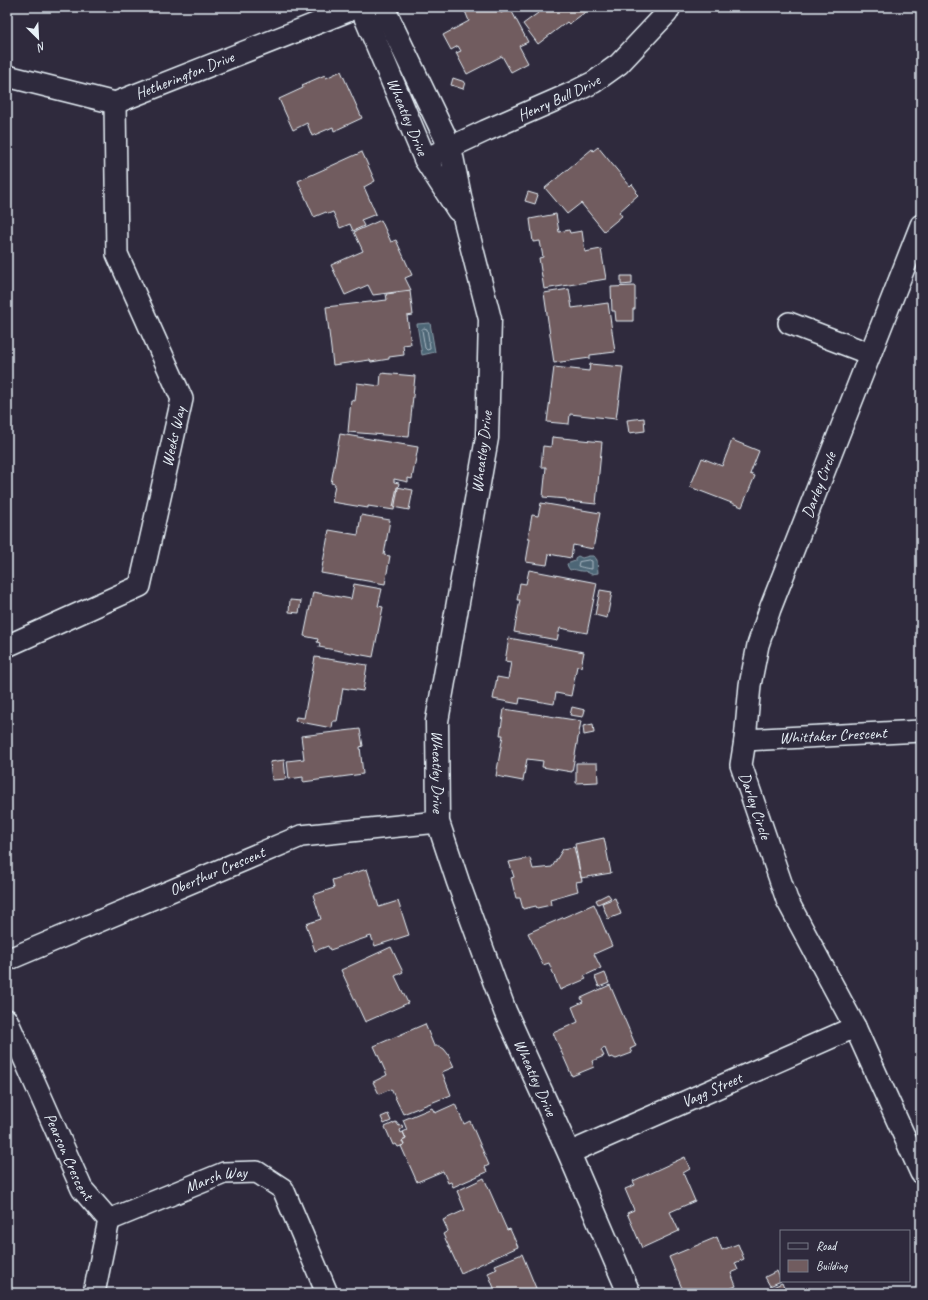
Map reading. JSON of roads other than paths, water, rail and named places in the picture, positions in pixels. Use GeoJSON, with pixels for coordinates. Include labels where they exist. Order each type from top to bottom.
{"type":"FeatureCollection","features":[{"type":"Feature","properties":{"kind":"street","name":"Hetherington Drive"},"geometry":{"type":"LineString","coordinates":[[7,76],[116,103],[360,7]]}},
{"type":"Feature","properties":{"kind":"street","name":"Wheatley Drive"},"geometry":{"type":"LineString","coordinates":[[360,7],[425,159],[465,221]]}},
{"type":"Feature","properties":{"kind":"street","name":"Wheatley Drive"},"geometry":{"type":"LineString","coordinates":[[383,7],[450,147],[465,221],[490,319],[487,438],[437,721],[438,822],[458,882],[506,1011],[569,1152],[629,1293]]}},
{"type":"Feature","properties":{"kind":"street","name":"Henry Bull Drive"},"geometry":{"type":"LineString","coordinates":[[425,159],[594,82],[619,64],[667,13],[670,7]]}},
{"type":"Feature","properties":{"kind":"street","name":"Weeks Way"},"geometry":{"type":"LineString","coordinates":[[7,646],[140,586],[182,399],[117,254],[116,103]]}},
{"type":"Feature","properties":{"kind":"street","name":"Darley Circle"},"geometry":{"type":"LineString","coordinates":[[921,225],[773,602],[758,645],[750,685],[745,740],[740,765],[787,900],[855,1027],[921,1173]]}},
{"type":"Feature","properties":{"kind":"street"},"geometry":{"type":"LineString","coordinates":[[789,323],[870,354]]}},
{"type":"Feature","properties":{"kind":"street","name":"Whittaker Crescent"},"geometry":{"type":"LineString","coordinates":[[745,740],[921,730]]}},
{"type":"Feature","properties":{"kind":"street","name":"Oberthur Crescent"},"geometry":{"type":"LineString","coordinates":[[7,960],[301,836],[438,822]]}},
{"type":"Feature","properties":{"kind":"street","name":"Pearson Crescent"},"geometry":{"type":"LineString","coordinates":[[7,1020],[82,1189],[109,1220]]}},
{"type":"Feature","properties":{"kind":"street","name":"Vagg Street"},"geometry":{"type":"LineString","coordinates":[[569,1152],[855,1027]]}},
{"type":"Feature","properties":{"kind":"street","name":"Marsh Way"},"geometry":{"type":"LineString","coordinates":[[109,1220],[224,1173],[257,1172],[284,1189],[327,1293]]}},
{"type":"Feature","properties":{"kind":"street"},"geometry":{"type":"LineString","coordinates":[[94,1293],[109,1220]]}},
{"type":"Feature","properties":{"kind":"water"},"geometry":{"type":"Polygon","coordinates":[[[430,323],[435,352],[422,355],[417,324],[430,323]]]}},
{"type":"Feature","properties":{"kind":"water"},"geometry":{"type":"Polygon","coordinates":[[[578,556],[582,558],[594,556],[597,560],[598,573],[591,574],[585,571],[574,569],[570,570],[567,564],[575,561],[575,558],[578,556]]]}}]}
